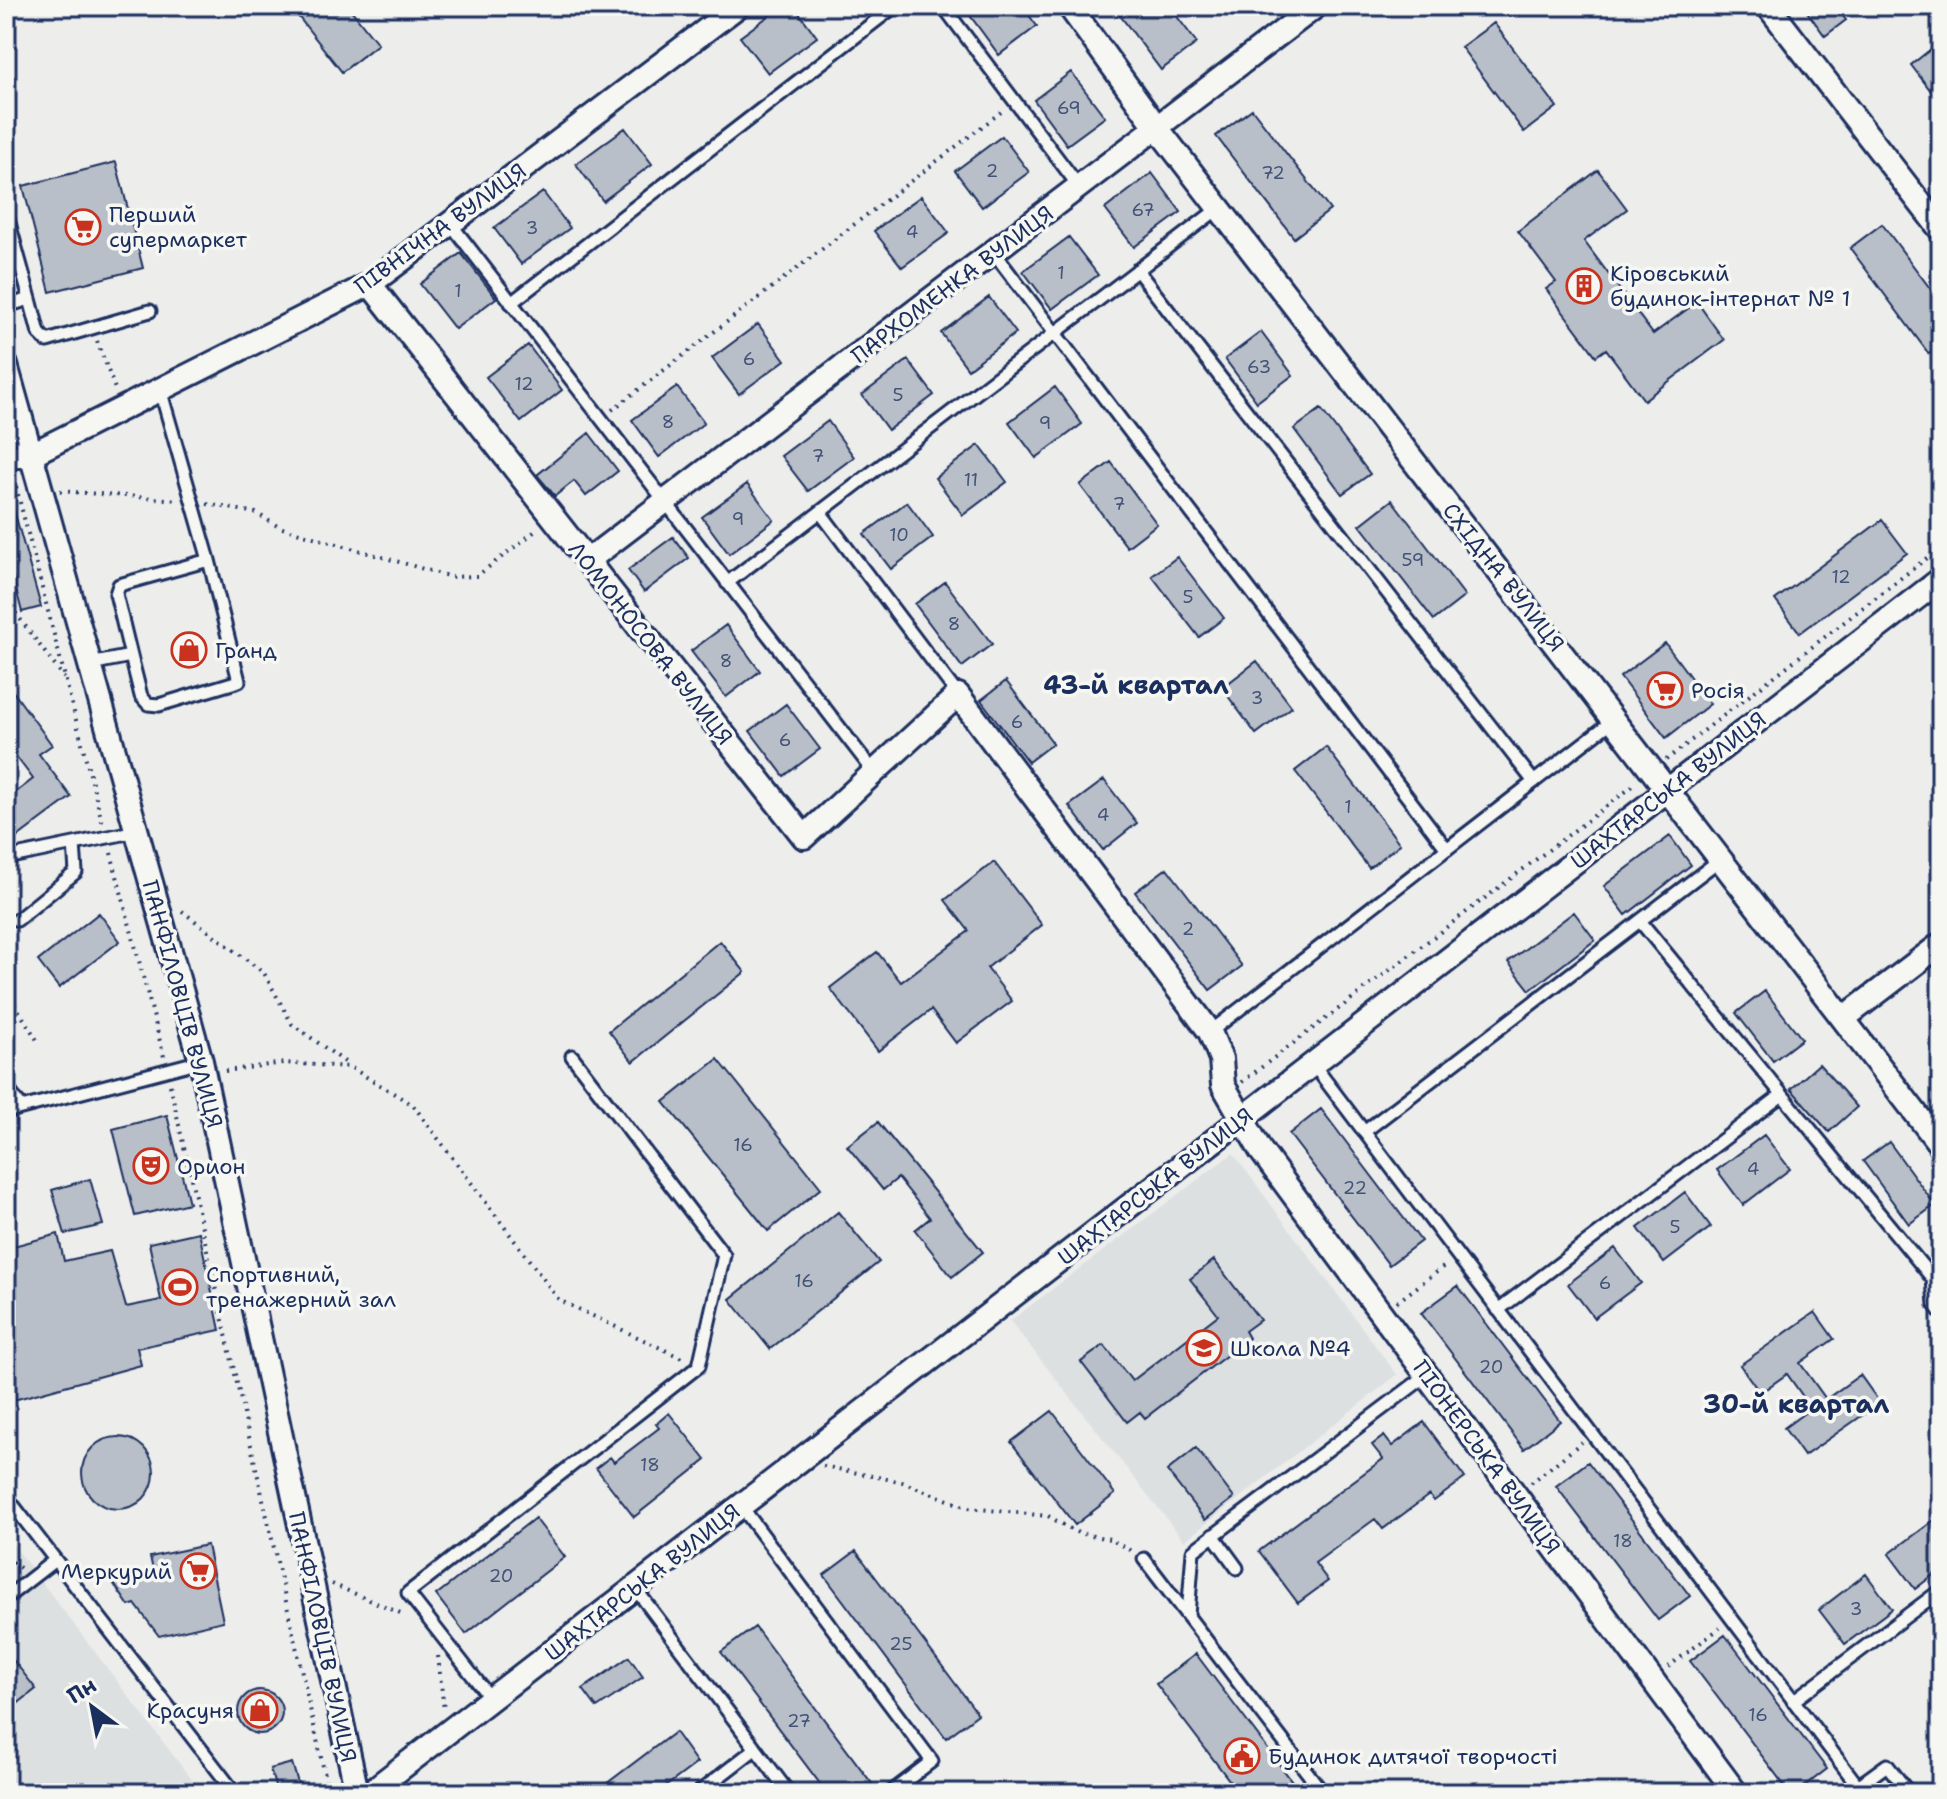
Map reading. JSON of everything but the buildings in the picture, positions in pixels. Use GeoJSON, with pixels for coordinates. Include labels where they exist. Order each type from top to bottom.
{"type":"FeatureCollection","features":[{"type":"Feature","properties":{"kind":"street","name":"ПІВНІЧНА ВУЛИЦЯ"},"geometry":{"type":"LineString","coordinates":[[10,469],[32,454],[370,284],[738,6]]}},
{"type":"Feature","properties":{"kind":"street","name":"СХІДНА ВУЛИЦЯ"},"geometry":{"type":"LineString","coordinates":[[1069,6],[1158,129],[1941,1146]]}},
{"type":"Feature","properties":{"kind":"street","name":"ПАРХОМЕНКА ВУЛИЦЯ"},"geometry":{"type":"LineString","coordinates":[[587,561],[1316,6]]}},
{"type":"Feature","properties":{"kind":"street"},"geometry":{"type":"LineString","coordinates":[[1768,6],[1941,230]]}},
{"type":"Feature","properties":{"kind":"street","name":"ЛОМОНОСОВА ВУЛИЦЯ"},"geometry":{"type":"LineString","coordinates":[[370,284],[804,837],[958,695]]}},
{"type":"Feature","properties":{"kind":"street","name":"ПАНФІЛОВЦІВ ВУЛИЦЯ"},"geometry":{"type":"LineString","coordinates":[[6,365],[202,1068],[357,1793]]}},
{"type":"Feature","properties":{"kind":"street","name":"ШАХТАРСЬКА ВУЛИЦЯ"},"geometry":{"type":"LineString","coordinates":[[369,1793],[1941,579]]}},
{"type":"Feature","properties":{"kind":"street","name":"ПІОНЕРСЬКА ВУЛИЦЯ"},"geometry":{"type":"LineString","coordinates":[[958,695],[1210,1032],[1221,1059],[1228,1093],[1261,1151],[1736,1793]]}},
{"type":"Feature","properties":{"kind":"street"},"geometry":{"type":"LineString","coordinates":[[1844,1018],[1941,944]]}},
{"type":"Feature","properties":{"kind":"lane"},"geometry":{"type":"LineString","coordinates":[[511,303],[895,6]]}},
{"type":"Feature","properties":{"kind":"lane"},"geometry":{"type":"LineString","coordinates":[[943,6],[1080,188]]}},
{"type":"Feature","properties":{"kind":"lane"},"geometry":{"type":"LineString","coordinates":[[727,583],[1219,208]]}},
{"type":"Feature","properties":{"kind":"lane"},"geometry":{"type":"LineString","coordinates":[[6,212],[42,338],[47,341],[150,311]]}},
{"type":"Feature","properties":{"kind":"lane"},"geometry":{"type":"LineString","coordinates":[[450,223],[874,772]]}},
{"type":"Feature","properties":{"kind":"lane"},"geometry":{"type":"LineString","coordinates":[[994,253],[1447,849]]}},
{"type":"Feature","properties":{"kind":"lane"},"geometry":{"type":"LineString","coordinates":[[1137,270],[1534,782]]}},
{"type":"Feature","properties":{"kind":"lane"},"geometry":{"type":"LineString","coordinates":[[6,306],[30,299]]}},
{"type":"Feature","properties":{"kind":"lane"},"geometry":{"type":"LineString","coordinates":[[160,389],[209,560],[240,674],[239,681],[159,705],[148,704],[141,696],[131,656],[116,594],[119,585],[209,560]]}},
{"type":"Feature","properties":{"kind":"lane"},"geometry":{"type":"LineString","coordinates":[[820,512],[958,695]]}},
{"type":"Feature","properties":{"kind":"lane"},"geometry":{"type":"LineString","coordinates":[[90,664],[131,656]]}},
{"type":"Feature","properties":{"kind":"lane"},"geometry":{"type":"LineString","coordinates":[[1210,1032],[1615,719]]}},
{"type":"Feature","properties":{"kind":"lane"},"geometry":{"type":"LineString","coordinates":[[6,858],[137,831]]}},
{"type":"Feature","properties":{"kind":"lane"},"geometry":{"type":"LineString","coordinates":[[17,920],[76,872],[74,844]]}},
{"type":"Feature","properties":{"kind":"lane"},"geometry":{"type":"LineString","coordinates":[[1364,1132],[1722,858]]}},
{"type":"Feature","properties":{"kind":"lane"},"geometry":{"type":"LineString","coordinates":[[1640,921],[1933,1279],[1935,1305],[1941,1313]]}},
{"type":"Feature","properties":{"kind":"lane"},"geometry":{"type":"LineString","coordinates":[[491,1699],[408,1593],[699,1366],[724,1255],[572,1056]]}},
{"type":"Feature","properties":{"kind":"lane"},"geometry":{"type":"LineString","coordinates":[[1313,1064],[1858,1786],[1887,1765],[1909,1793]]}},
{"type":"Feature","properties":{"kind":"lane"},"geometry":{"type":"LineString","coordinates":[[6,1112],[167,1070],[202,1068]]}},
{"type":"Feature","properties":{"kind":"lane"},"geometry":{"type":"LineString","coordinates":[[6,1087],[22,1108]]}},
{"type":"Feature","properties":{"kind":"lane"},"geometry":{"type":"LineString","coordinates":[[1498,1310],[1782,1095]]}},
{"type":"Feature","properties":{"kind":"lane"},"geometry":{"type":"LineString","coordinates":[[1188,1615],[1193,1551],[1427,1375]]}},
{"type":"Feature","properties":{"kind":"lane"},"geometry":{"type":"LineString","coordinates":[[6,1496],[235,1793]]}},
{"type":"Feature","properties":{"kind":"lane"},"geometry":{"type":"LineString","coordinates":[[741,1506],[932,1761],[890,1793]]}},
{"type":"Feature","properties":{"kind":"lane"},"geometry":{"type":"LineString","coordinates":[[1213,1535],[1237,1568]]}},
{"type":"Feature","properties":{"kind":"lane"},"geometry":{"type":"LineString","coordinates":[[1144,1559],[1323,1793]]}},
{"type":"Feature","properties":{"kind":"lane"},"geometry":{"type":"LineString","coordinates":[[6,1598],[55,1560]]}},
{"type":"Feature","properties":{"kind":"lane"},"geometry":{"type":"LineString","coordinates":[[635,1588],[789,1793]]}},
{"type":"Feature","properties":{"kind":"lane"},"geometry":{"type":"LineString","coordinates":[[1793,1701],[1941,1590]]}},
{"type":"Feature","properties":{"kind":"lane"},"geometry":{"type":"LineString","coordinates":[[698,1793],[755,1749]]}},
{"type":"Feature","properties":{"kind":"path"},"geometry":{"type":"LineString","coordinates":[[600,418],[1015,101]]}},
{"type":"Feature","properties":{"kind":"path"},"geometry":{"type":"LineString","coordinates":[[91,328],[122,408]]}},
{"type":"Feature","properties":{"kind":"path"},"geometry":{"type":"LineString","coordinates":[[10,469],[167,1070],[329,1791],[323,1793]]}},
{"type":"Feature","properties":{"kind":"path"},"geometry":{"type":"LineString","coordinates":[[42,489],[192,501],[256,513],[279,527],[451,577],[477,576],[553,518]]}},
{"type":"Feature","properties":{"kind":"path"},"geometry":{"type":"LineString","coordinates":[[1228,1093],[1654,770],[1941,547]]}},
{"type":"Feature","properties":{"kind":"path"},"geometry":{"type":"LineString","coordinates":[[6,600],[66,682]]}},
{"type":"Feature","properties":{"kind":"path"},"geometry":{"type":"LineString","coordinates":[[153,890],[264,973],[292,1024],[350,1067],[413,1105],[559,1300],[699,1366]]}},
{"type":"Feature","properties":{"kind":"path"},"geometry":{"type":"LineString","coordinates":[[6,990],[37,1040]]}},
{"type":"Feature","properties":{"kind":"path"},"geometry":{"type":"LineString","coordinates":[[202,1068],[283,1063],[350,1067]]}},
{"type":"Feature","properties":{"kind":"path"},"geometry":{"type":"LineString","coordinates":[[1397,1302],[1458,1256]]}},
{"type":"Feature","properties":{"kind":"path"},"geometry":{"type":"LineString","coordinates":[[1531,1483],[1592,1434]]}},
{"type":"Feature","properties":{"kind":"path"},"geometry":{"type":"LineString","coordinates":[[821,1465],[902,1482],[969,1508],[1048,1516],[1078,1533],[1110,1539],[1144,1559]]}},
{"type":"Feature","properties":{"kind":"path"},"geometry":{"type":"LineString","coordinates":[[310,1574],[436,1628],[447,1733]]}},
{"type":"Feature","properties":{"kind":"path"},"geometry":{"type":"LineString","coordinates":[[1668,1667],[1732,1620]]}},
{"type":"Feature","properties":{"kind":"shaded area","name":"Школа №4"},"geometry":{"type":"Polygon","coordinates":[[[1233,1153],[1397,1375],[1184,1541],[1010,1321],[1233,1153]]]}},
{"type":"Feature","properties":{"kind":"shaded area"},"geometry":{"type":"Polygon","coordinates":[[[6,1535],[202,1793],[6,1793],[6,1535]]]}},
{"type":"Feature","properties":{"kind":"place","name":"Перший супермаркет"},"geometry":{"type":"Point","coordinates":[83,227]}},
{"type":"Feature","properties":{"kind":"place","name":"Кіровський будинок-інтернат № 1"},"geometry":{"type":"Point","coordinates":[1584,286]}},
{"type":"Feature","properties":{"kind":"place","name":"Гранд"},"geometry":{"type":"Point","coordinates":[189,650]}},
{"type":"Feature","properties":{"kind":"place","name":"Росія"},"geometry":{"type":"Point","coordinates":[1665,690]}},
{"type":"Feature","properties":{"kind":"place","name":"Орион"},"geometry":{"type":"Point","coordinates":[151,1166]}},
{"type":"Feature","properties":{"kind":"place","name":"Спортивний, тренажерний зал"},"geometry":{"type":"Point","coordinates":[180,1287]}},
{"type":"Feature","properties":{"kind":"place","name":"Школа №4"},"geometry":{"type":"Point","coordinates":[1204,1348]}},
{"type":"Feature","properties":{"kind":"place","name":"Меркурий"},"geometry":{"type":"Point","coordinates":[198,1571]}},
{"type":"Feature","properties":{"kind":"place","name":"Красуня"},"geometry":{"type":"Point","coordinates":[260,1710]}},
{"type":"Feature","properties":{"kind":"place","name":"Будинок дитячої творчості"},"geometry":{"type":"Point","coordinates":[1242,1756]}},
{"type":"Feature","properties":{"kind":"district","name":"43-й квартал"},"geometry":{"type":"Point","coordinates":[1136,685]}},
{"type":"Feature","properties":{"kind":"district","name":"30-й квартал"},"geometry":{"type":"Point","coordinates":[1796,1404]}}]}
